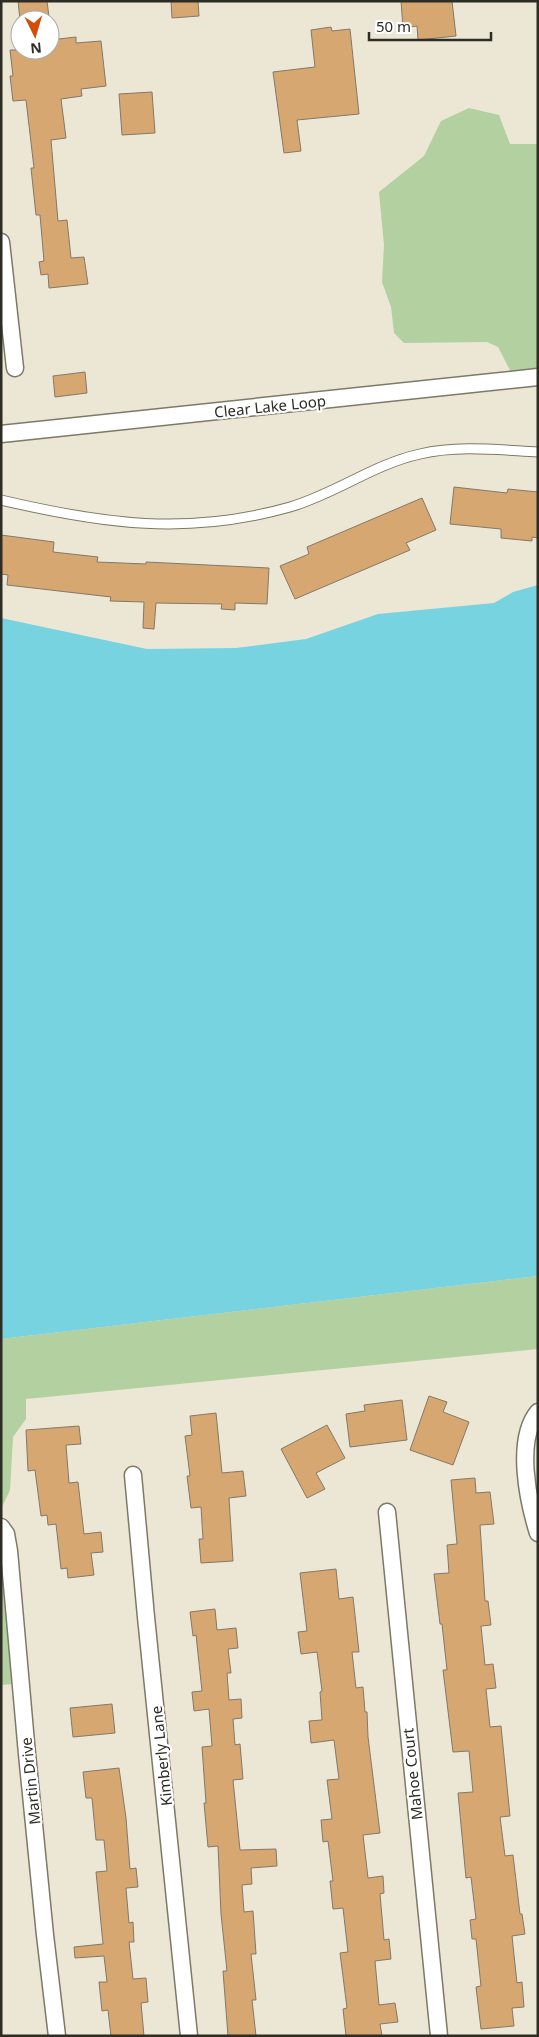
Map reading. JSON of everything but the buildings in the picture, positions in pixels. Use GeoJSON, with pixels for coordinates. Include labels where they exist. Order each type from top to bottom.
{"type":"FeatureCollection","features":[{"type":"Feature","properties":{"kind":"street"},"geometry":{"type":"LineString","coordinates":[[1,242],[15,368]]}},
{"type":"Feature","properties":{"kind":"street","name":"Clear Lake Loop"},"geometry":{"type":"LineString","coordinates":[[1,434],[538,377]]}},
{"type":"Feature","properties":{"kind":"street"},"geometry":{"type":"LineString","coordinates":[[538,1412],[532,1419],[527,1438],[525,1461],[538,1533]]}},
{"type":"Feature","properties":{"kind":"street","name":"Kimberly Lane"},"geometry":{"type":"LineString","coordinates":[[133,1475],[189,2036]]}},
{"type":"Feature","properties":{"kind":"street","name":"Mahoe Court"},"geometry":{"type":"LineString","coordinates":[[387,1512],[439,2036]]}},
{"type":"Feature","properties":{"kind":"street","name":"Martin Drive"},"geometry":{"type":"LineString","coordinates":[[1,1527],[6,1534],[9,1551],[29,1773],[57,2036]]}},
{"type":"Feature","properties":{"kind":"lane"},"geometry":{"type":"LineString","coordinates":[[1,500],[43,510],[128,523],[188,524],[223,521],[290,507],[326,494],[384,466],[419,454],[466,449],[538,452]]}},
{"type":"Feature","properties":{"kind":"green space"},"geometry":{"type":"Polygon","coordinates":[[[469,108],[499,115],[510,144],[538,144],[538,371],[512,374],[498,347],[487,342],[404,343],[394,333],[391,307],[382,282],[384,245],[379,192],[424,156],[441,121],[469,108]]]}},
{"type":"Feature","properties":{"kind":"green space"},"geometry":{"type":"Polygon","coordinates":[[[538,1276],[538,1349],[26,1399],[26,1419],[13,1437],[10,1490],[1,1509],[1,1339],[538,1276]]]}},
{"type":"Feature","properties":{"kind":"green space"},"geometry":{"type":"Polygon","coordinates":[[[1,1546],[14,1684],[1,1685],[1,1546]]]}},
{"type":"Feature","properties":{"kind":"water"},"geometry":{"type":"Polygon","coordinates":[[[538,585],[538,1276],[1,1339],[1,618],[147,649],[236,648],[306,639],[378,614],[494,603],[513,592],[538,585]]]}}]}
